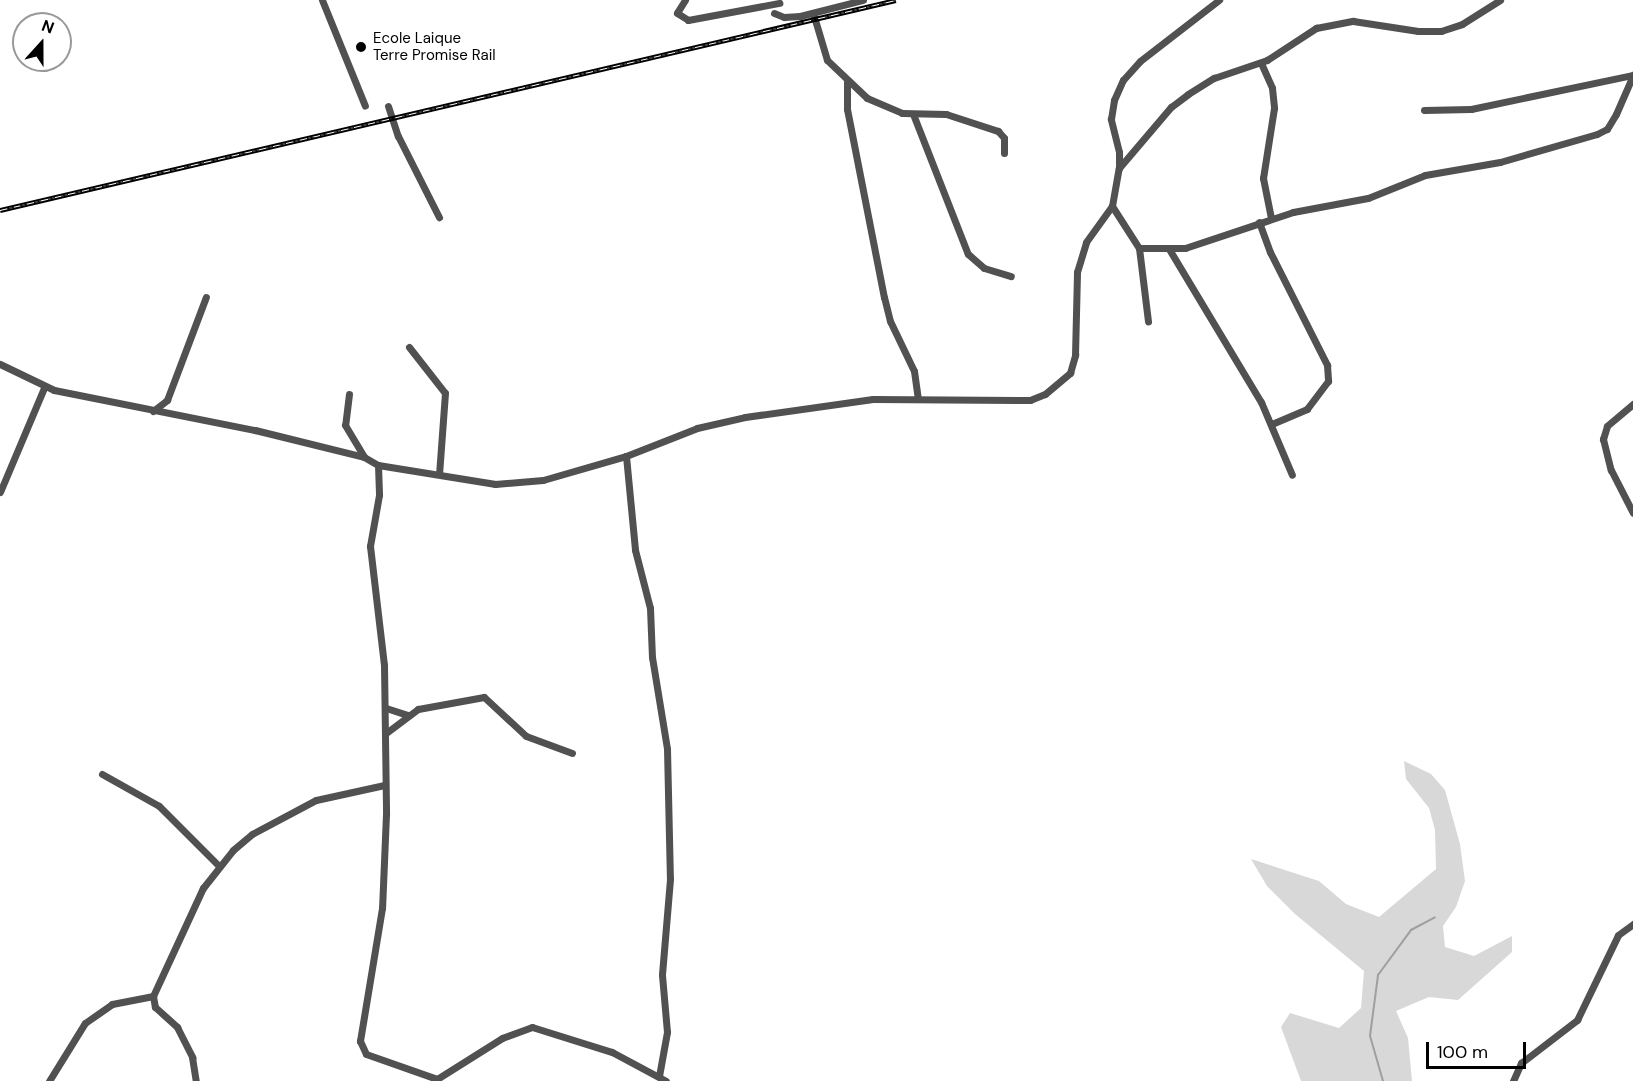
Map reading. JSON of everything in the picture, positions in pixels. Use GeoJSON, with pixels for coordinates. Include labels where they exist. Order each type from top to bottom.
{"type":"FeatureCollection","features":[{"type":"Feature","properties":{"kind":"street"},"geometry":{"type":"LineString","coordinates":[[324,0],[365,106]]}},
{"type":"Feature","properties":{"kind":"street"},"geometry":{"type":"LineString","coordinates":[[685,0],[677,13],[681,18],[695,21],[781,2]]}},
{"type":"Feature","properties":{"kind":"street"},"geometry":{"type":"LineString","coordinates":[[774,13],[784,17],[813,13],[863,0]]}},
{"type":"Feature","properties":{"kind":"street"},"geometry":{"type":"LineString","coordinates":[[0,364],[44,388],[364,457],[378,465],[480,483],[525,482],[626,456],[697,428],[745,417],[873,399],[918,398],[1016,402],[1045,394],[1058,386],[1070,373],[1075,355],[1075,286],[1080,257],[1112,206],[1119,168],[1111,119],[1114,100],[1123,80],[1163,40],[1219,0]]}},
{"type":"Feature","properties":{"kind":"street"},"geometry":{"type":"LineString","coordinates":[[1119,168],[1171,106],[1214,78],[1261,63],[1316,28],[1353,21],[1418,31],[1441,31],[1462,24],[1500,0]]}},
{"type":"Feature","properties":{"kind":"street"},"geometry":{"type":"LineString","coordinates":[[765,16],[774,13],[781,2]]}},
{"type":"Feature","properties":{"kind":"street"},"geometry":{"type":"LineString","coordinates":[[813,13],[823,51],[847,81],[867,99],[913,114],[946,114],[998,131],[1004,138],[1004,153]]}},
{"type":"Feature","properties":{"kind":"street"},"geometry":{"type":"LineString","coordinates":[[1261,63],[1272,88],[1274,108],[1263,178],[1271,218]]}},
{"type":"Feature","properties":{"kind":"street"},"geometry":{"type":"LineString","coordinates":[[1139,248],[1185,248],[1271,218],[1368,198],[1425,175],[1500,162],[1597,134],[1607,129],[1633,75]]}},
{"type":"Feature","properties":{"kind":"street"},"geometry":{"type":"LineString","coordinates":[[1424,110],[1482,107],[1633,75]]}},
{"type":"Feature","properties":{"kind":"street"},"geometry":{"type":"LineString","coordinates":[[847,81],[847,109],[884,297],[890,321],[914,371],[918,398]]}},
{"type":"Feature","properties":{"kind":"street"},"geometry":{"type":"LineString","coordinates":[[388,106],[398,136],[440,218]]}},
{"type":"Feature","properties":{"kind":"street"},"geometry":{"type":"LineString","coordinates":[[913,114],[968,254],[984,268],[1011,276]]}},
{"type":"Feature","properties":{"kind":"street"},"geometry":{"type":"LineString","coordinates":[[1112,206],[1139,248],[1148,321]]}},
{"type":"Feature","properties":{"kind":"street"},"geometry":{"type":"LineString","coordinates":[[1259,222],[1270,252],[1314,336],[1327,373],[1323,391],[1307,409],[1271,424]]}},
{"type":"Feature","properties":{"kind":"street"},"geometry":{"type":"LineString","coordinates":[[1169,249],[1262,402],[1292,475]]}},
{"type":"Feature","properties":{"kind":"street"},"geometry":{"type":"LineString","coordinates":[[153,411],[167,400],[206,297]]}},
{"type":"Feature","properties":{"kind":"street"},"geometry":{"type":"LineString","coordinates":[[409,347],[445,393],[439,474]]}},
{"type":"Feature","properties":{"kind":"street"},"geometry":{"type":"LineString","coordinates":[[0,492],[44,388]]}},
{"type":"Feature","properties":{"kind":"street"},"geometry":{"type":"LineString","coordinates":[[349,394],[345,424],[364,457]]}},
{"type":"Feature","properties":{"kind":"street"},"geometry":{"type":"LineString","coordinates":[[167,400],[177,416]]}},
{"type":"Feature","properties":{"kind":"street"},"geometry":{"type":"LineString","coordinates":[[1633,404],[1607,426],[1603,439],[1611,470],[1633,513]]}},
{"type":"Feature","properties":{"kind":"street"},"geometry":{"type":"LineString","coordinates":[[626,456],[635,550],[650,608],[652,657],[667,749],[665,800],[670,879],[662,975],[668,1032],[658,1076]]}},
{"type":"Feature","properties":{"kind":"street"},"geometry":{"type":"LineString","coordinates":[[378,465],[379,495],[370,546],[386,708],[384,785],[386,813],[382,908],[360,1041],[366,1054],[438,1080],[502,1038],[532,1027],[612,1052],[666,1081]]}},
{"type":"Feature","properties":{"kind":"street"},"geometry":{"type":"LineString","coordinates":[[386,733],[408,715],[430,705],[484,697],[526,736],[572,753]]}},
{"type":"Feature","properties":{"kind":"street"},"geometry":{"type":"LineString","coordinates":[[386,708],[408,715]]}},
{"type":"Feature","properties":{"kind":"street"},"geometry":{"type":"LineString","coordinates":[[102,774],[159,806],[219,866]]}},
{"type":"Feature","properties":{"kind":"street"},"geometry":{"type":"LineString","coordinates":[[196,1081],[192,1057],[177,1028],[155,1007],[153,996],[191,912],[219,866],[252,834],[316,800],[384,785]]}},
{"type":"Feature","properties":{"kind":"street"},"geometry":{"type":"LineString","coordinates":[[1513,1081],[1521,1063],[1577,1020],[1618,935],[1633,924]]}},
{"type":"Feature","properties":{"kind":"street"},"geometry":{"type":"LineString","coordinates":[[49,1081],[85,1023],[112,1004],[153,996]]}},
{"type":"Feature","properties":{"kind":"shaded area"},"geometry":{"type":"Polygon","coordinates":[[[1404,761],[1431,774],[1445,790],[1460,844],[1465,881],[1456,907],[1443,926],[1445,947],[1474,956],[1512,936],[1512,952],[1458,1000],[1429,997],[1396,1011],[1408,1038],[1412,1081],[1301,1081],[1281,1027],[1290,1013],[1339,1028],[1361,1008],[1364,971],[1295,914],[1267,886],[1251,859],[1319,881],[1346,904],[1379,917],[1436,869],[1435,830],[1429,808],[1406,779],[1404,761]]]}},
{"type":"Feature","properties":{"kind":"waterway"},"geometry":{"type":"LineString","coordinates":[[1383,1081],[1370,1036],[1378,975],[1411,930],[1435,917]]}},
{"type":"Feature","properties":{"kind":"railway"},"geometry":{"type":"LineString","coordinates":[[0,210],[896,0]]}},
{"type":"Feature","properties":{"kind":"place","name":"Ecole Laique Terre Promise Rail"},"geometry":{"type":"Point","coordinates":[361,47]}}]}
